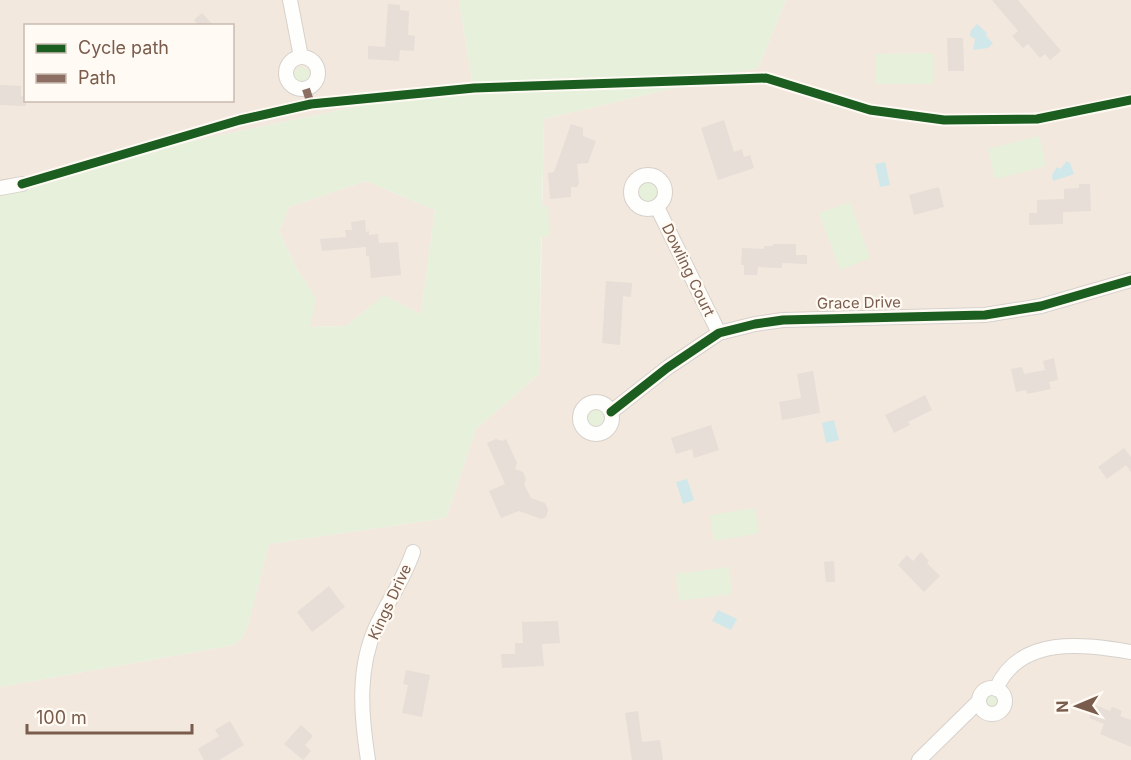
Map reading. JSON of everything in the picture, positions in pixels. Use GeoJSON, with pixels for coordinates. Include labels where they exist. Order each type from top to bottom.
{"type":"FeatureCollection","features":[{"type":"Feature","properties":{"kind":"street"},"geometry":{"type":"LineString","coordinates":[[290,0],[301,57]]}},
{"type":"Feature","properties":{"kind":"street"},"geometry":{"type":"LineString","coordinates":[[0,188],[22,184]]}},
{"type":"Feature","properties":{"kind":"street","name":"Dowling Court"},"geometry":{"type":"LineString","coordinates":[[657,207],[719,333]]}},
{"type":"Feature","properties":{"kind":"street","name":"Grace Drive"},"geometry":{"type":"LineString","coordinates":[[611,412],[667,368],[719,333],[783,320],[985,315],[1011,312],[1131,280]]}},
{"type":"Feature","properties":{"kind":"street","name":"Kings Drive"},"geometry":{"type":"LineString","coordinates":[[368,760],[362,718],[362,680],[369,647],[375,629],[408,568],[413,552]]}},
{"type":"Feature","properties":{"kind":"street"},"geometry":{"type":"LineString","coordinates":[[919,760],[979,701],[984,691],[996,688],[1005,671],[1017,660],[1046,649],[1071,646],[1093,646],[1131,652]]}},
{"type":"Feature","properties":{"kind":"street"},"geometry":{"type":"LineString","coordinates":[[979,701],[982,709],[989,713],[1000,711],[1005,700],[996,688]]}},
{"type":"Feature","properties":{"kind":"shaded area"},"geometry":{"type":"Polygon","coordinates":[[[0,0],[459,0],[472,82],[0,182],[0,0]]]}},
{"type":"Feature","properties":{"kind":"shaded area"},"geometry":{"type":"Polygon","coordinates":[[[786,0],[1131,0],[1131,760],[0,760],[0,687],[234,645],[243,637],[249,621],[269,544],[446,518],[476,429],[539,374],[544,119],[758,68],[786,0]]]}},
{"type":"Feature","properties":{"kind":"shaded area"},"geometry":{"type":"Polygon","coordinates":[[[366,181],[435,210],[421,314],[384,296],[346,326],[309,327],[315,298],[297,269],[279,231],[289,207],[366,181]]]}},
{"type":"Feature","properties":{"kind":"green space"},"geometry":{"type":"Polygon","coordinates":[[[459,0],[786,0],[758,68],[544,119],[542,206],[548,206],[550,236],[541,237],[539,374],[476,429],[446,518],[269,544],[249,621],[243,637],[234,645],[0,687],[0,182],[472,82],[459,0]],[[366,181],[289,207],[279,231],[297,269],[316,298],[310,327],[346,326],[384,295],[421,314],[435,210],[366,181]]]}},
{"type":"Feature","properties":{"kind":"green space"},"geometry":{"type":"Polygon","coordinates":[[[933,53],[933,84],[876,84],[876,54],[933,53]]]}},
{"type":"Feature","properties":{"kind":"green space"},"geometry":{"type":"Polygon","coordinates":[[[302,67],[308,70],[311,76],[308,82],[302,85],[296,82],[293,76],[296,70],[302,67]]]}},
{"type":"Feature","properties":{"kind":"green space"},"geometry":{"type":"Polygon","coordinates":[[[1039,136],[1046,166],[995,179],[988,149],[1039,136]]]}},
{"type":"Feature","properties":{"kind":"green space"},"geometry":{"type":"Polygon","coordinates":[[[648,178],[658,182],[662,192],[658,202],[648,206],[638,202],[634,192],[638,182],[648,178]]]}},
{"type":"Feature","properties":{"kind":"green space"},"geometry":{"type":"Polygon","coordinates":[[[850,202],[870,258],[840,270],[819,213],[850,202]]]}},
{"type":"Feature","properties":{"kind":"green space"},"geometry":{"type":"Polygon","coordinates":[[[595,406],[604,409],[607,418],[604,427],[595,430],[586,427],[583,418],[586,409],[595,406]]]}},
{"type":"Feature","properties":{"kind":"green space"},"geometry":{"type":"Polygon","coordinates":[[[755,508],[759,533],[714,541],[710,515],[755,508]]]}},
{"type":"Feature","properties":{"kind":"green space"},"geometry":{"type":"Polygon","coordinates":[[[729,567],[732,594],[679,601],[676,574],[729,567]]]}},
{"type":"Feature","properties":{"kind":"green space"},"geometry":{"type":"Polygon","coordinates":[[[992,688],[1001,692],[1005,701],[1001,710],[992,714],[983,710],[979,701],[983,692],[992,688]]]}},
{"type":"Feature","properties":{"kind":"water"},"geometry":{"type":"Polygon","coordinates":[[[977,24],[987,33],[986,36],[993,43],[988,48],[973,50],[975,39],[970,36],[971,30],[977,24]]]}},
{"type":"Feature","properties":{"kind":"water"},"geometry":{"type":"Polygon","coordinates":[[[1067,161],[1074,174],[1053,181],[1052,175],[1057,167],[1060,169],[1067,161]]]}},
{"type":"Feature","properties":{"kind":"water"},"geometry":{"type":"Polygon","coordinates":[[[885,162],[890,185],[880,187],[875,164],[885,162]]]}},
{"type":"Feature","properties":{"kind":"water"},"geometry":{"type":"Polygon","coordinates":[[[834,420],[839,440],[826,443],[822,423],[834,420]]]}},
{"type":"Feature","properties":{"kind":"water"},"geometry":{"type":"Polygon","coordinates":[[[687,479],[694,500],[683,504],[676,482],[687,479]]]}},
{"type":"Feature","properties":{"kind":"water"},"geometry":{"type":"Polygon","coordinates":[[[718,610],[737,619],[731,630],[712,621],[718,610]]]}},
{"type":"Feature","properties":{"kind":"building"},"geometry":{"type":"Polygon","coordinates":[[[992,0],[1018,0],[1061,51],[1050,60],[1045,54],[1040,58],[1028,44],[1023,48],[1012,36],[1018,31],[992,0]]]}},
{"type":"Feature","properties":{"kind":"building"},"geometry":{"type":"Polygon","coordinates":[[[388,4],[400,5],[400,10],[409,11],[408,35],[415,36],[414,51],[400,50],[399,61],[368,59],[368,46],[385,47],[388,4]]]}},
{"type":"Feature","properties":{"kind":"building"},"geometry":{"type":"Polygon","coordinates":[[[202,13],[212,24],[197,24],[194,20],[202,13]]]}},
{"type":"Feature","properties":{"kind":"building"},"geometry":{"type":"Polygon","coordinates":[[[947,38],[963,38],[964,71],[948,71],[947,38]]]}},
{"type":"Feature","properties":{"kind":"building"},"geometry":{"type":"Polygon","coordinates":[[[0,85],[21,86],[21,96],[24,97],[26,106],[0,105],[0,85]]]}},
{"type":"Feature","properties":{"kind":"building"},"geometry":{"type":"Polygon","coordinates":[[[724,120],[734,152],[742,149],[744,157],[750,155],[754,168],[718,180],[701,128],[724,120]]]}},
{"type":"Feature","properties":{"kind":"building"},"geometry":{"type":"Polygon","coordinates":[[[571,124],[583,128],[583,136],[596,141],[588,163],[577,164],[579,183],[577,187],[571,187],[571,197],[550,199],[548,173],[554,172],[571,124]]]}},
{"type":"Feature","properties":{"kind":"building"},"geometry":{"type":"Polygon","coordinates":[[[1079,184],[1090,184],[1091,211],[1063,212],[1063,224],[1029,225],[1029,213],[1037,213],[1037,200],[1064,199],[1064,189],[1079,188],[1079,184]]]}},
{"type":"Feature","properties":{"kind":"building"},"geometry":{"type":"Polygon","coordinates":[[[939,187],[944,207],[914,215],[909,195],[939,187]]]}},
{"type":"Feature","properties":{"kind":"building"},"geometry":{"type":"Polygon","coordinates":[[[365,220],[366,232],[369,231],[369,235],[378,234],[379,243],[398,242],[401,275],[371,278],[366,247],[322,251],[320,239],[346,237],[345,230],[352,230],[351,222],[365,220]]]}},
{"type":"Feature","properties":{"kind":"building"},"geometry":{"type":"Polygon","coordinates":[[[773,244],[796,244],[796,255],[807,255],[807,264],[782,263],[782,268],[758,267],[757,275],[744,275],[744,265],[741,265],[742,248],[764,249],[764,246],[773,246],[773,244]]]}},
{"type":"Feature","properties":{"kind":"building"},"geometry":{"type":"Polygon","coordinates":[[[606,281],[632,283],[631,297],[623,296],[620,345],[602,343],[606,281]]]}},
{"type":"Feature","properties":{"kind":"building"},"geometry":{"type":"Polygon","coordinates":[[[1054,358],[1058,380],[1049,382],[1051,389],[1027,394],[1026,390],[1016,392],[1011,369],[1022,367],[1024,374],[1045,370],[1043,361],[1054,358]]]}},
{"type":"Feature","properties":{"kind":"building"},"geometry":{"type":"Polygon","coordinates":[[[813,371],[820,413],[782,420],[779,402],[801,398],[797,374],[813,371]]]}},
{"type":"Feature","properties":{"kind":"building"},"geometry":{"type":"Polygon","coordinates":[[[925,395],[932,410],[908,422],[910,425],[894,433],[885,415],[925,395]]]}},
{"type":"Feature","properties":{"kind":"building"},"geometry":{"type":"Polygon","coordinates":[[[711,425],[719,450],[694,458],[692,449],[676,454],[671,438],[711,425]]]}},
{"type":"Feature","properties":{"kind":"building"},"geometry":{"type":"Polygon","coordinates":[[[496,439],[502,441],[506,439],[517,463],[515,469],[523,472],[526,479],[524,484],[531,498],[545,503],[548,510],[546,517],[541,519],[519,511],[501,518],[489,491],[505,484],[487,443],[496,439]]]}},
{"type":"Feature","properties":{"kind":"building"},"geometry":{"type":"Polygon","coordinates":[[[1124,448],[1131,457],[1131,472],[1126,465],[1107,479],[1098,467],[1124,448]]]}},
{"type":"Feature","properties":{"kind":"building"},"geometry":{"type":"Polygon","coordinates":[[[921,552],[929,561],[927,563],[940,576],[924,592],[898,565],[907,555],[913,561],[921,552]]]}},
{"type":"Feature","properties":{"kind":"building"},"geometry":{"type":"Polygon","coordinates":[[[834,561],[835,582],[826,582],[824,562],[834,561]]]}},
{"type":"Feature","properties":{"kind":"building"},"geometry":{"type":"Polygon","coordinates":[[[329,586],[345,607],[312,632],[297,612],[329,586]]]}},
{"type":"Feature","properties":{"kind":"building"},"geometry":{"type":"Polygon","coordinates":[[[558,621],[560,643],[542,644],[544,666],[502,668],[501,654],[515,654],[515,643],[523,643],[522,622],[558,621]]]}},
{"type":"Feature","properties":{"kind":"building"},"geometry":{"type":"Polygon","coordinates":[[[406,670],[430,675],[422,717],[402,713],[408,685],[403,684],[406,670]]]}},
{"type":"Feature","properties":{"kind":"building"},"geometry":{"type":"Polygon","coordinates":[[[1095,705],[1110,711],[1112,707],[1122,711],[1120,716],[1131,720],[1131,747],[1100,734],[1104,724],[1089,718],[1095,705]]]}},
{"type":"Feature","properties":{"kind":"building"},"geometry":{"type":"Polygon","coordinates":[[[638,711],[642,742],[660,740],[663,760],[632,760],[625,713],[638,711]]]}},
{"type":"Feature","properties":{"kind":"building"},"geometry":{"type":"Polygon","coordinates":[[[230,721],[244,745],[219,760],[204,760],[198,749],[219,736],[215,730],[230,721]]]}},
{"type":"Feature","properties":{"kind":"building"},"geometry":{"type":"Polygon","coordinates":[[[301,725],[313,736],[305,745],[311,751],[303,760],[284,744],[301,725]]]}},
{"type":"Feature","properties":{"kind":"marked path"},"geometry":{"type":"LineString","coordinates":[[306,89],[311,104]]}},
{"type":"Feature","properties":{"kind":"cycle path"},"geometry":{"type":"LineString","coordinates":[[22,184],[240,120],[311,104],[474,88],[766,78],[870,110],[944,120],[1037,119],[1131,100]]}},
{"type":"Feature","properties":{"kind":"cycle path"},"geometry":{"type":"LineString","coordinates":[[611,412],[667,368],[719,333],[783,320],[985,315],[1041,306],[1131,280]]}}]}
